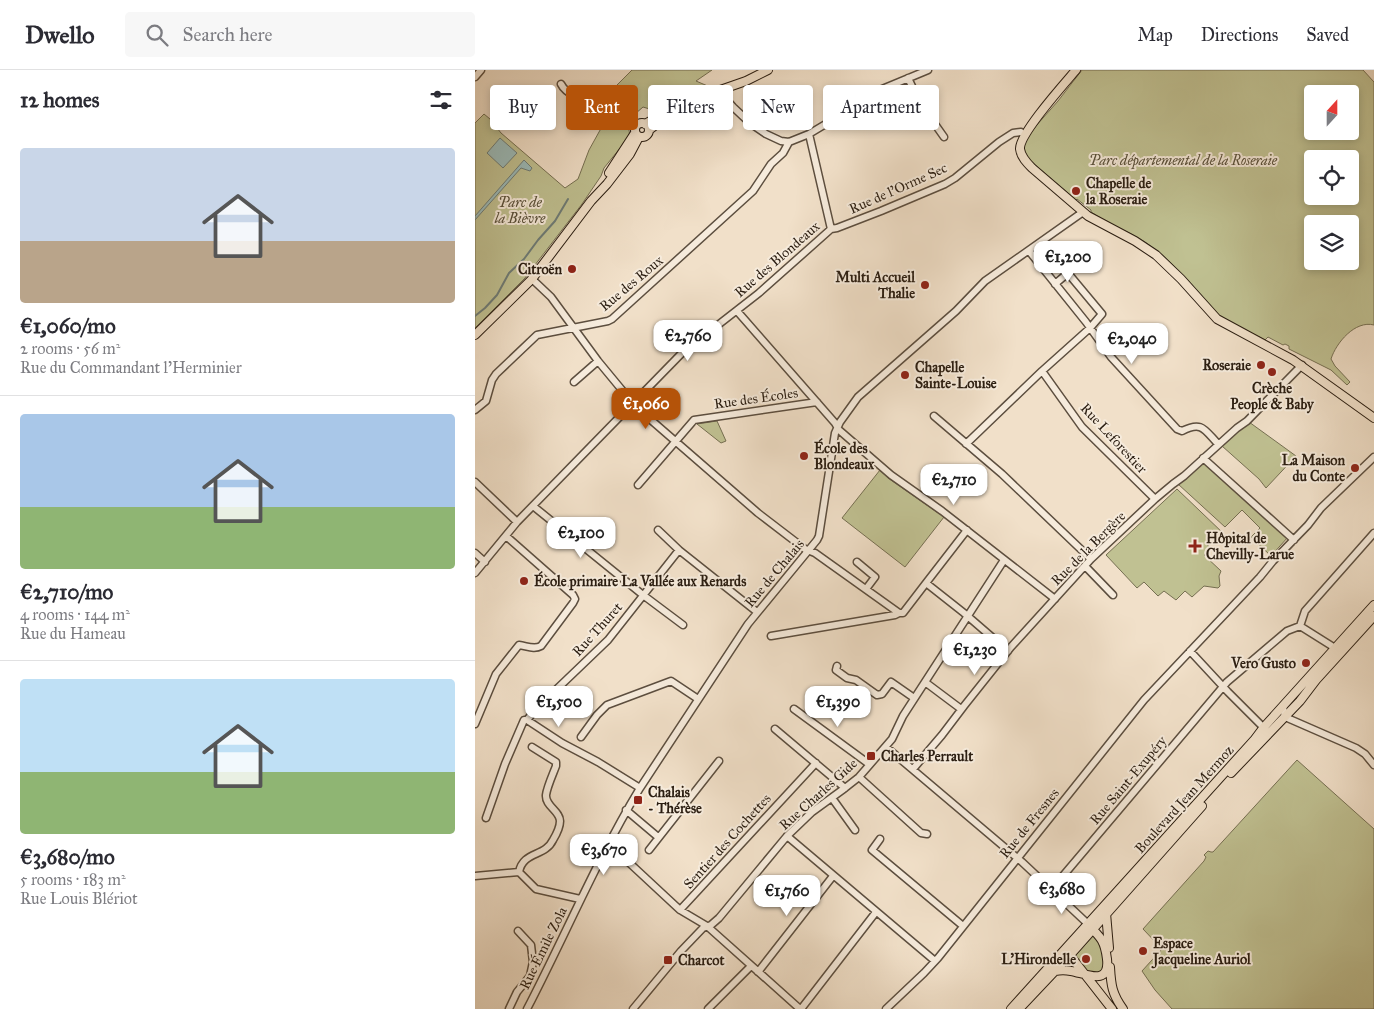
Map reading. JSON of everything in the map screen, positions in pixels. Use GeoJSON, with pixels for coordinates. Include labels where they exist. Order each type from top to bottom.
{"type":"FeatureCollection","features":[{"type":"Feature","properties":{"kind":"main road"},"geometry":{"type":"LineString","coordinates":[[733,86],[768,70]]}},
{"type":"Feature","properties":{"kind":"main road"},"geometry":{"type":"LineString","coordinates":[[1074,71],[1021,141],[1020,148],[1025,160],[1083,212],[1135,240],[1156,255],[1221,322],[1302,365],[1374,418]]}},
{"type":"Feature","properties":{"kind":"main road"},"geometry":{"type":"LineString","coordinates":[[1032,168],[1017,157],[1015,144],[1021,132],[1039,115]]}},
{"type":"Feature","properties":{"kind":"main road"},"geometry":{"type":"LineString","coordinates":[[475,335],[532,279],[591,201],[637,132],[640,123],[647,127],[647,136],[643,137],[637,132]]}},
{"type":"Feature","properties":{"kind":"main road","name":"Boulevard Jean Mermoz"},"geometry":{"type":"LineString","coordinates":[[1019,1009],[1070,955],[1090,926],[1255,740],[1285,717],[1300,701],[1371,618],[1374,605]]}},
{"type":"Feature","properties":{"kind":"main road","name":"Boulevard Jean Mermoz"},"geometry":{"type":"LineString","coordinates":[[1011,1009],[1073,940],[1106,913],[1267,731],[1283,706],[1335,648],[1371,618]]}},
{"type":"Feature","properties":{"kind":"main road"},"geometry":{"type":"LineString","coordinates":[[1055,971],[1103,975],[1107,968],[1109,947],[1106,913]]}},
{"type":"Feature","properties":{"kind":"main road"},"geometry":{"type":"LineString","coordinates":[[1090,926],[1102,938],[1108,959],[1113,993],[1123,1009]]}},
{"type":"Feature","properties":{"kind":"main road"},"geometry":{"type":"LineString","coordinates":[[1073,940],[1068,950],[1070,955],[1112,1009]]}},
{"type":"Feature","properties":{"kind":"street"},"geometry":{"type":"LineString","coordinates":[[733,107],[750,123],[767,134],[781,141],[789,142],[809,134],[834,120],[863,97],[928,70]]}},
{"type":"Feature","properties":{"kind":"street"},"geometry":{"type":"LineString","coordinates":[[908,78],[919,103],[944,137]]}},
{"type":"Feature","properties":{"kind":"street"},"geometry":{"type":"LineString","coordinates":[[561,84],[563,88],[572,94],[619,114],[637,132]]}},
{"type":"Feature","properties":{"kind":"street","name":"Rue de l'Orme Sec"},"geometry":{"type":"LineString","coordinates":[[831,229],[881,211],[945,184],[1013,132],[1021,132]]}},
{"type":"Feature","properties":{"kind":"street","name":"Rue des Blondeaux"},"geometry":{"type":"LineString","coordinates":[[809,134],[831,229],[737,311],[817,402],[839,430],[891,475],[967,530],[1055,599]]}},
{"type":"Feature","properties":{"kind":"street","name":"Rue des Roux"},"geometry":{"type":"LineString","coordinates":[[475,410],[486,401],[492,380],[496,374],[535,337],[612,319],[753,191],[771,164],[783,153],[789,142]]}},
{"type":"Feature","properties":{"kind":"street","name":"Rue de Chalais"},"geometry":{"type":"LineString","coordinates":[[609,844],[626,810],[748,624],[819,536],[837,426],[858,398],[955,312],[985,281],[1083,212]]}},
{"type":"Feature","properties":{"kind":"street"},"geometry":{"type":"LineString","coordinates":[[1029,251],[1111,357],[1177,429],[1182,430],[1197,425],[1218,444]]}},
{"type":"Feature","properties":{"kind":"street"},"geometry":{"type":"LineString","coordinates":[[966,444],[1090,328],[1102,314],[1052,254]]}},
{"type":"Feature","properties":{"kind":"street"},"geometry":{"type":"LineString","coordinates":[[1055,284],[1068,273]]}},
{"type":"Feature","properties":{"kind":"street"},"geometry":{"type":"LineString","coordinates":[[532,279],[551,297],[598,361],[632,403],[758,513],[899,613]]}},
{"type":"Feature","properties":{"kind":"street"},"geometry":{"type":"LineString","coordinates":[[475,573],[517,522],[682,353],[737,311]]}},
{"type":"Feature","properties":{"kind":"street"},"geometry":{"type":"LineString","coordinates":[[574,382],[598,361]]}},
{"type":"Feature","properties":{"kind":"street","name":"Rue de la Bergère"},"geometry":{"type":"LineString","coordinates":[[913,770],[1008,651],[1091,559],[1155,499],[1247,421],[1302,365]]}},
{"type":"Feature","properties":{"kind":"street","name":"Rue Leforestier"},"geometry":{"type":"LineString","coordinates":[[1042,372],[1082,427],[1155,499]]}},
{"type":"Feature","properties":{"kind":"street","name":"Rue des Écoles"},"geometry":{"type":"LineString","coordinates":[[638,485],[694,420],[817,402]]}},
{"type":"Feature","properties":{"kind":"street"},"geometry":{"type":"LineString","coordinates":[[934,416],[1002,474],[1091,559]]}},
{"type":"Feature","properties":{"kind":"street","name":"Rue de Fresnes"},"geometry":{"type":"LineString","coordinates":[[886,1009],[935,961],[1144,700],[1260,577],[1321,508],[1374,457]]}},
{"type":"Feature","properties":{"kind":"street"},"geometry":{"type":"LineString","coordinates":[[1203,458],[1294,540]]}},
{"type":"Feature","properties":{"kind":"street"},"geometry":{"type":"LineString","coordinates":[[475,482],[517,522]]}},
{"type":"Feature","properties":{"kind":"street"},"geometry":{"type":"LineString","coordinates":[[533,506],[683,625]]}},
{"type":"Feature","properties":{"kind":"street"},"geometry":{"type":"LineString","coordinates":[[658,530],[679,550],[757,612]]}},
{"type":"Feature","properties":{"kind":"street"},"geometry":{"type":"LineString","coordinates":[[771,636],[903,613],[967,530]]}},
{"type":"Feature","properties":{"kind":"street"},"geometry":{"type":"LineString","coordinates":[[1335,648],[1300,626],[1305,611],[1374,533]]}},
{"type":"Feature","properties":{"kind":"street"},"geometry":{"type":"LineString","coordinates":[[475,724],[500,668],[519,645],[537,648],[541,646],[575,599],[573,595],[506,536]]}},
{"type":"Feature","properties":{"kind":"street","name":"Rue Thuret"},"geometry":{"type":"LineString","coordinates":[[486,818],[505,764],[524,720],[527,720],[537,708],[608,640],[679,550]]}},
{"type":"Feature","properties":{"kind":"street"},"geometry":{"type":"LineString","coordinates":[[475,553],[485,562]]}},
{"type":"Feature","properties":{"kind":"street","name":"Rue Charles Gide"},"geometry":{"type":"LineString","coordinates":[[633,1009],[681,951],[703,928],[711,925],[719,918],[787,836],[812,812],[859,777],[892,739],[914,698],[1004,560]]}},
{"type":"Feature","properties":{"kind":"street"},"geometry":{"type":"LineString","coordinates":[[857,562],[875,577],[866,589]]}},
{"type":"Feature","properties":{"kind":"street"},"geometry":{"type":"LineString","coordinates":[[1085,566],[1113,595]]}},
{"type":"Feature","properties":{"kind":"street"},"geometry":{"type":"LineString","coordinates":[[926,583],[1008,651]]}},
{"type":"Feature","properties":{"kind":"street","name":"Rue Saint-Exupéry"},"geometry":{"type":"LineString","coordinates":[[1051,890],[1223,686],[1287,631],[1300,626]]}},
{"type":"Feature","properties":{"kind":"street"},"geometry":{"type":"LineString","coordinates":[[1189,651],[1267,731]]}},
{"type":"Feature","properties":{"kind":"street"},"geometry":{"type":"LineString","coordinates":[[837,666],[836,670],[847,678],[856,680],[877,695],[882,694],[891,682],[914,698]]}},
{"type":"Feature","properties":{"kind":"street"},"geometry":{"type":"LineString","coordinates":[[581,737],[607,705],[671,681],[698,698]]}},
{"type":"Feature","properties":{"kind":"street"},"geometry":{"type":"LineString","coordinates":[[925,682],[961,709]]}},
{"type":"Feature","properties":{"kind":"street"},"geometry":{"type":"LineString","coordinates":[[1283,706],[1285,717],[1356,748],[1365,754],[1374,765]]}},
{"type":"Feature","properties":{"kind":"street"},"geometry":{"type":"LineString","coordinates":[[794,708],[869,764]]}},
{"type":"Feature","properties":{"kind":"street"},"geometry":{"type":"LineString","coordinates":[[527,720],[562,743],[598,762],[640,788]]}},
{"type":"Feature","properties":{"kind":"street"},"geometry":{"type":"LineString","coordinates":[[775,729],[845,788]]}},
{"type":"Feature","properties":{"kind":"street"},"geometry":{"type":"LineString","coordinates":[[886,746],[1018,858],[1090,926]]}},
{"type":"Feature","properties":{"kind":"street"},"geometry":{"type":"LineString","coordinates":[[519,872],[520,865],[529,856],[543,852],[549,846],[560,821],[558,815],[547,802],[546,795],[556,762],[532,747]]}},
{"type":"Feature","properties":{"kind":"street"},"geometry":{"type":"LineString","coordinates":[[649,850],[719,761]]}},
{"type":"Feature","properties":{"kind":"street","name":"Sentier des Cochettes"},"geometry":{"type":"LineString","coordinates":[[680,910],[816,763]]}},
{"type":"Feature","properties":{"kind":"street"},"geometry":{"type":"LineString","coordinates":[[859,777],[921,833],[927,834]]}},
{"type":"Feature","properties":{"kind":"street"},"geometry":{"type":"LineString","coordinates":[[832,798],[855,830]]}},
{"type":"Feature","properties":{"kind":"street"},"geometry":{"type":"LineString","coordinates":[[626,810],[658,837]]}},
{"type":"Feature","properties":{"kind":"street"},"geometry":{"type":"LineString","coordinates":[[787,836],[935,961]]}},
{"type":"Feature","properties":{"kind":"street"},"geometry":{"type":"LineString","coordinates":[[881,839],[872,850],[963,926]]}},
{"type":"Feature","properties":{"kind":"street"},"geometry":{"type":"LineString","coordinates":[[609,844],[680,910],[707,926],[800,1009],[876,912]]}},
{"type":"Feature","properties":{"kind":"street","name":"Rue Émile Zola"},"geometry":{"type":"LineString","coordinates":[[527,1009],[609,844]]}},
{"type":"Feature","properties":{"kind":"street"},"geometry":{"type":"LineString","coordinates":[[475,876],[519,872]]}},
{"type":"Feature","properties":{"kind":"street"},"geometry":{"type":"LineString","coordinates":[[519,872],[536,889],[580,899]]}},
{"type":"Feature","properties":{"kind":"street"},"geometry":{"type":"LineString","coordinates":[[758,972],[833,876]]}},
{"type":"Feature","properties":{"kind":"street"},"geometry":{"type":"LineString","coordinates":[[509,1009],[517,992],[530,976],[533,962],[531,945],[518,931]]}},
{"type":"Feature","properties":{"kind":"street"},"geometry":{"type":"LineString","coordinates":[[708,1009],[751,966]]}},
{"type":"Feature","properties":{"kind":"green space"},"geometry":{"type":"Polygon","coordinates":[[[632,70],[712,70],[696,81],[705,85],[648,85],[648,109],[643,107],[638,111],[638,85],[617,85],[632,70]]]}},
{"type":"Feature","properties":{"kind":"green space","name":"Parc départemental de la Roseraie"},"geometry":{"type":"Polygon","coordinates":[[[1082,70],[1363,70],[1374,82],[1374,325],[1367,324],[1353,329],[1337,346],[1331,359],[1350,382],[1347,385],[1331,370],[1289,349],[1289,346],[1268,337],[1265,340],[1217,314],[1192,285],[1155,250],[1145,242],[1091,212],[1091,210],[1076,200],[1026,157],[1023,146],[1028,135],[1082,70]]]}},
{"type":"Feature","properties":{"kind":"green space","name":"Parc de la Bièvre"},"geometry":{"type":"Polygon","coordinates":[[[484,114],[490,119],[490,130],[499,130],[565,188],[578,179],[589,150],[600,130],[629,130],[629,137],[604,168],[601,176],[582,204],[525,278],[475,328],[475,123],[484,114]]]}},
{"type":"Feature","properties":{"kind":"green space"},"geometry":{"type":"Polygon","coordinates":[[[717,421],[726,441],[721,443],[697,424],[717,421]]]}},
{"type":"Feature","properties":{"kind":"green space"},"geometry":{"type":"Polygon","coordinates":[[[1249,422],[1296,456],[1266,488],[1259,479],[1222,446],[1249,422]]]}},
{"type":"Feature","properties":{"kind":"green space"},"geometry":{"type":"Polygon","coordinates":[[[1202,463],[1288,537],[1271,556],[1251,537],[1260,528],[1242,510],[1225,527],[1178,484],[1202,463]]]}},
{"type":"Feature","properties":{"kind":"green space"},"geometry":{"type":"Polygon","coordinates":[[[880,470],[888,478],[944,517],[905,567],[842,518],[880,470]]]}},
{"type":"Feature","properties":{"kind":"green space"},"geometry":{"type":"Polygon","coordinates":[[[1177,489],[1224,534],[1217,541],[1213,537],[1208,537],[1206,544],[1211,548],[1204,555],[1221,571],[1219,576],[1220,586],[1218,588],[1204,586],[1192,597],[1185,591],[1176,600],[1164,591],[1158,596],[1144,582],[1137,588],[1106,555],[1177,489]]]}},
{"type":"Feature","properties":{"kind":"green space"},"geometry":{"type":"Polygon","coordinates":[[[1297,760],[1374,829],[1374,1009],[1172,1009],[1155,990],[1142,971],[1162,949],[1143,929],[1204,861],[1206,857],[1204,855],[1208,851],[1213,852],[1297,760]]]}},
{"type":"Feature","properties":{"kind":"green space"},"geometry":{"type":"Polygon","coordinates":[[[1094,935],[1101,941],[1105,965],[1101,973],[1092,973],[1084,969],[1076,955],[1094,935]]]}},
{"type":"Feature","properties":{"kind":"water"},"geometry":{"type":"Polygon","coordinates":[[[500,138],[517,153],[503,168],[487,153],[500,138]]]}},
{"type":"Feature","properties":{"kind":"water"},"geometry":{"type":"Polygon","coordinates":[[[524,160],[532,168],[530,171],[521,168],[475,220],[475,216],[524,160]]]}},
{"type":"Feature","properties":{"kind":"waterway"},"geometry":{"type":"LineString","coordinates":[[475,316],[497,295],[509,273],[524,259],[555,221],[568,199]]}},
{"type":"Feature","properties":{"kind":"place","name":"Chapelle de la Roseraie"},"geometry":{"type":"Point","coordinates":[1076,191]}},
{"type":"Feature","properties":{"kind":"place","name":"Citroën"},"geometry":{"type":"Point","coordinates":[572,269]}},
{"type":"Feature","properties":{"kind":"place","name":"Multi Accueil Thalie"},"geometry":{"type":"Point","coordinates":[925,285]}},
{"type":"Feature","properties":{"kind":"place","name":"Roseraie"},"geometry":{"type":"Point","coordinates":[1261,365]}},
{"type":"Feature","properties":{"kind":"place","name":"Crèche People & Baby"},"geometry":{"type":"Point","coordinates":[1272,372]}},
{"type":"Feature","properties":{"kind":"place","name":"Chapelle Sainte-Louise"},"geometry":{"type":"Point","coordinates":[905,375]}},
{"type":"Feature","properties":{"kind":"place","name":"École des Blondeaux"},"geometry":{"type":"Point","coordinates":[804,456]}},
{"type":"Feature","properties":{"kind":"place","name":"La Maison du Conte"},"geometry":{"type":"Point","coordinates":[1355,468]}},
{"type":"Feature","properties":{"kind":"place","name":"Hôpital de Chevilly-Larue"},"geometry":{"type":"Point","coordinates":[1195,546]}},
{"type":"Feature","properties":{"kind":"place","name":"École primaire La Vallée aux Renards"},"geometry":{"type":"Point","coordinates":[524,581]}},
{"type":"Feature","properties":{"kind":"place","name":"Vero Gusto"},"geometry":{"type":"Point","coordinates":[1306,663]}},
{"type":"Feature","properties":{"kind":"place","name":"Charles Perrault"},"geometry":{"type":"Point","coordinates":[871,756]}},
{"type":"Feature","properties":{"kind":"place","name":"Chalais - Thérèse"},"geometry":{"type":"Point","coordinates":[638,800]}},
{"type":"Feature","properties":{"kind":"place","name":"Espace Jacqueline Auriol"},"geometry":{"type":"Point","coordinates":[1143,951]}},
{"type":"Feature","properties":{"kind":"place","name":"L'Hirondelle"},"geometry":{"type":"Point","coordinates":[1086,959]}},
{"type":"Feature","properties":{"kind":"place","name":"Charcot"},"geometry":{"type":"Point","coordinates":[668,960]}}]}
